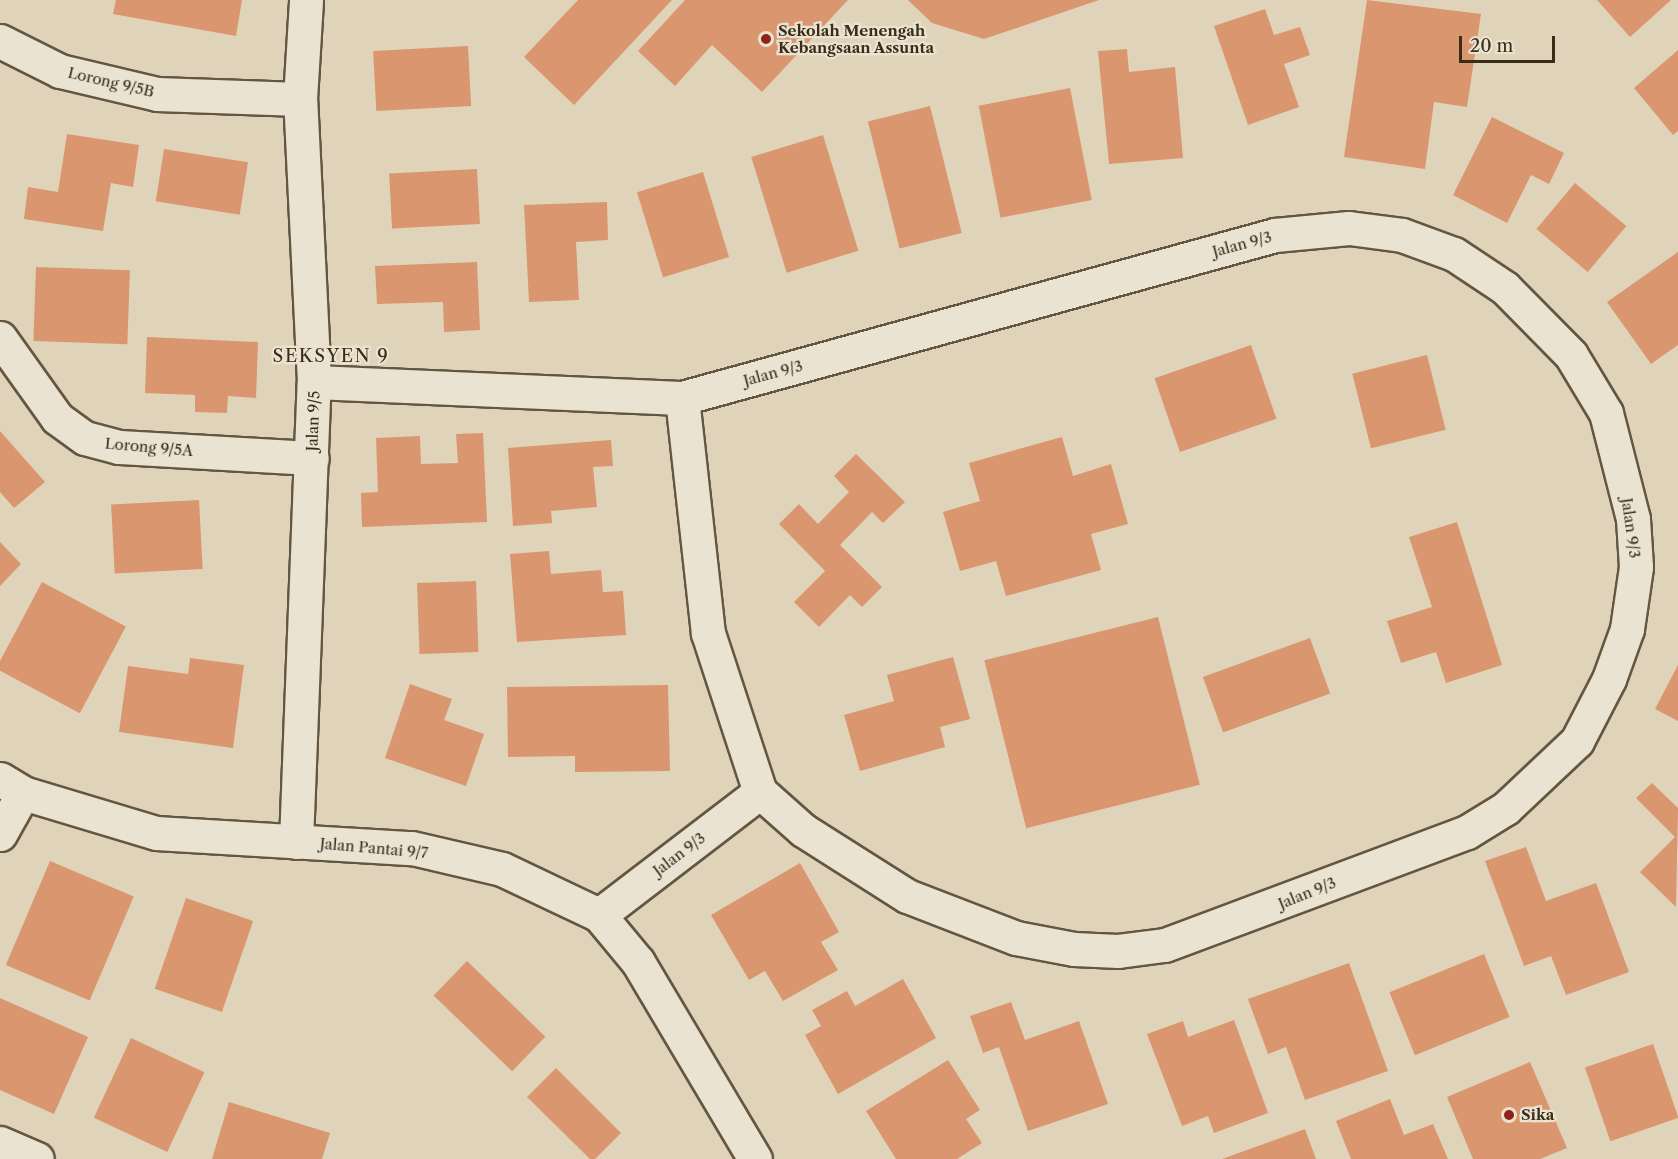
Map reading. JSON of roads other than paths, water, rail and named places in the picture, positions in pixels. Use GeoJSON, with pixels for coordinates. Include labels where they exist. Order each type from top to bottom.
{"type":"FeatureCollection","features":[{"type":"Feature","properties":{"kind":"street","name":"Jalan 9/5"},"geometry":{"type":"LineString","coordinates":[[296,842],[314,382],[300,99],[306,0]]}},
{"type":"Feature","properties":{"kind":"street","name":"Lorong 9/5B"},"geometry":{"type":"LineString","coordinates":[[0,41],[60,70],[157,94],[300,99]]}},
{"type":"Feature","properties":{"kind":"street","name":"Jalan 9/3"},"geometry":{"type":"LineString","coordinates":[[314,382],[681,398],[1275,235],[1348,228],[1402,235],[1454,254],[1505,288],[1571,355],[1606,413],[1633,519],[1636,567],[1627,629],[1609,679],[1577,741],[1550,770],[1506,808],[1467,832],[1164,945],[1118,951],[1074,949],[1016,938],[952,916],[906,896],[803,830],[760,792],[599,915]]}},
{"type":"Feature","properties":{"kind":"street","name":"Lorong 9/5A"},"geometry":{"type":"LineString","coordinates":[[0,338],[57,418],[85,438],[118,447],[312,458]]}},
{"type":"Feature","properties":{"kind":"street"},"geometry":{"type":"LineString","coordinates":[[681,398],[708,633],[760,792]]}},
{"type":"Feature","properties":{"kind":"street"},"geometry":{"type":"LineString","coordinates":[[0,834],[12,786]]}},
{"type":"Feature","properties":{"kind":"street","name":"Jalan Pantai 9/7"},"geometry":{"type":"LineString","coordinates":[[12,786],[156,833],[412,849],[502,869],[599,915],[638,962],[755,1159]]}},
{"type":"Feature","properties":{"kind":"street"},"geometry":{"type":"LineString","coordinates":[[0,1143],[37,1159]]}},
{"type":"Feature","properties":{"kind":"place","name":"Sekolah Menengah Kebangsaan Assunta"},"geometry":{"type":"Point","coordinates":[766,39]}},
{"type":"Feature","properties":{"kind":"place","name":"Sika"},"geometry":{"type":"Point","coordinates":[1509,1115]}},
{"type":"Feature","properties":{"kind":"district","name":"SEKSYEN 9"},"geometry":{"type":"Point","coordinates":[331,356]}}]}
